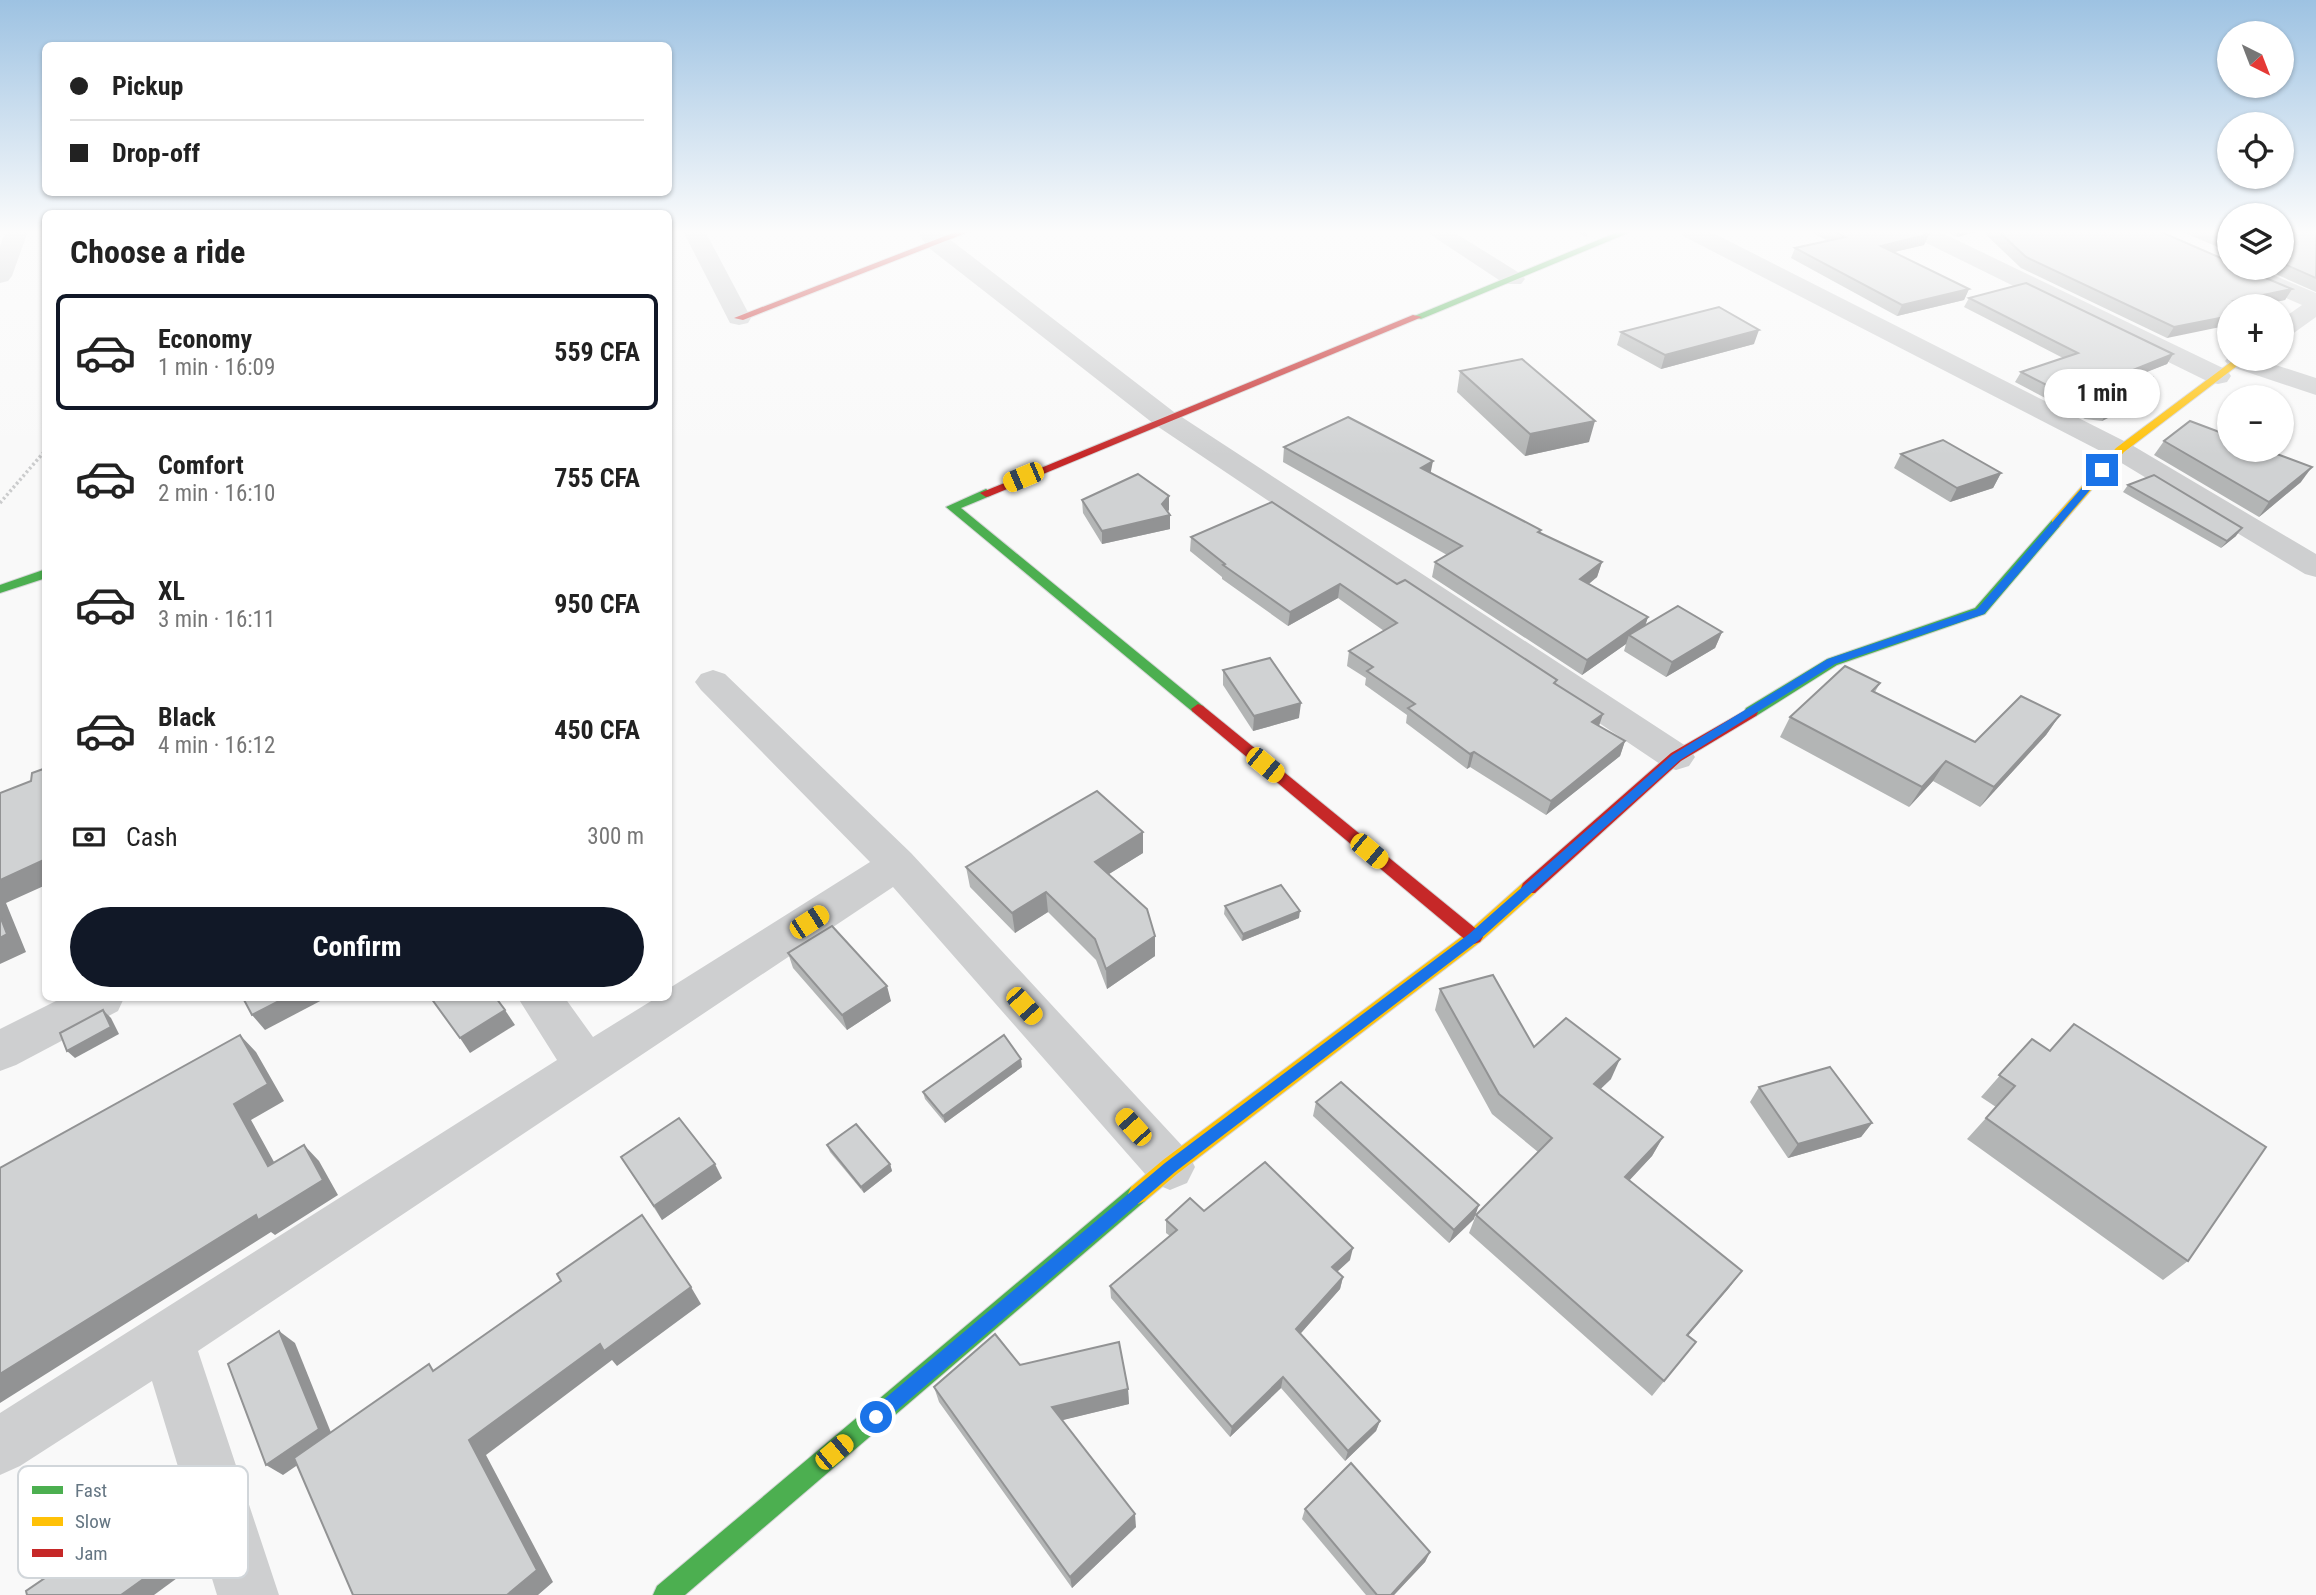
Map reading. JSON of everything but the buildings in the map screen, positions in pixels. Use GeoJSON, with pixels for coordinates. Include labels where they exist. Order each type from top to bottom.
{"type":"FeatureCollection","features":[{"type":"Feature","properties":{"kind":"street"},"geometry":{"type":"LineString","coordinates":[[732,305],[739,318],[769,305]]}},
{"type":"Feature","properties":{"kind":"street"},"geometry":{"type":"LineString","coordinates":[[1020,305],[1164,418],[1676,757]]}},
{"type":"Feature","properties":{"kind":"street"},"geometry":{"type":"LineString","coordinates":[[1447,305],[1164,418],[952,507],[1474,937]]}},
{"type":"Feature","properties":{"kind":"street"},"geometry":{"type":"LineString","coordinates":[[1837,305],[2120,450],[2316,567]]}},
{"type":"Feature","properties":{"kind":"street"},"geometry":{"type":"LineString","coordinates":[[2093,305],[2217,359]]}},
{"type":"Feature","properties":{"kind":"street"},"geometry":{"type":"LineString","coordinates":[[2294,321],[2314,305]]}},
{"type":"Feature","properties":{"kind":"street"},"geometry":{"type":"LineString","coordinates":[[666,1595],[1170,1167],[1474,937],[1676,757],[1832,662],[1980,611],[2120,450],[2224,371]]}},
{"type":"Feature","properties":{"kind":"street"},"geometry":{"type":"LineString","coordinates":[[2255,371],[2316,387]]}},
{"type":"Feature","properties":{"kind":"street"},"geometry":{"type":"LineString","coordinates":[[0,589],[42,574]]}},
{"type":"Feature","properties":{"kind":"street"},"geometry":{"type":"LineString","coordinates":[[713,682],[897,864],[1170,1167]]}},
{"type":"Feature","properties":{"kind":"street"},"geometry":{"type":"LineString","coordinates":[[0,1446],[588,1067],[897,864]]}},
{"type":"Feature","properties":{"kind":"street"},"geometry":{"type":"LineString","coordinates":[[0,1051],[96,1001]]}},
{"type":"Feature","properties":{"kind":"street"},"geometry":{"type":"LineString","coordinates":[[542,1001],[588,1067]]}},
{"type":"Feature","properties":{"kind":"street"},"geometry":{"type":"LineString","coordinates":[[167,1340],[207,1466]]}},
{"type":"Feature","properties":{"kind":"street"},"geometry":{"type":"LineString","coordinates":[[243,1578],[248,1595]]}},
{"type":"Feature","properties":{"kind":"path"},"geometry":{"type":"LineString","coordinates":[[0,503],[42,455]]}},
{"type":"Feature","properties":{"kind":"traffic: fast"},"geometry":{"type":"LineString","coordinates":[[1417,317],[1446,305]]}},
{"type":"Feature","properties":{"kind":"traffic: fast"},"geometry":{"type":"LineString","coordinates":[[986,493],[952,507],[1198,709]]}},
{"type":"Feature","properties":{"kind":"traffic: fast"},"geometry":{"type":"LineString","coordinates":[[1751,712],[1832,662],[1980,611],[2056,523]]}},
{"type":"Feature","properties":{"kind":"traffic: fast"},"geometry":{"type":"LineString","coordinates":[[0,589],[42,574]]}},
{"type":"Feature","properties":{"kind":"traffic: fast"},"geometry":{"type":"LineString","coordinates":[[666,1595],[1138,1194]]}},
{"type":"Feature","properties":{"kind":"traffic: slow"},"geometry":{"type":"LineString","coordinates":[[2056,523],[2120,450],[2225,371]]}},
{"type":"Feature","properties":{"kind":"traffic: slow"},"geometry":{"type":"LineString","coordinates":[[1138,1194],[1474,937],[1529,888]]}},
{"type":"Feature","properties":{"kind":"traffic: jam"},"geometry":{"type":"LineString","coordinates":[[739,318],[772,305]]}},
{"type":"Feature","properties":{"kind":"traffic: jam"},"geometry":{"type":"LineString","coordinates":[[986,493],[1417,317]]}},
{"type":"Feature","properties":{"kind":"traffic: jam"},"geometry":{"type":"LineString","coordinates":[[1198,709],[1474,937]]}},
{"type":"Feature","properties":{"kind":"traffic: jam"},"geometry":{"type":"LineString","coordinates":[[1529,888],[1676,757],[1751,712]]}},
{"type":"Feature","properties":{"kind":"route"},"geometry":{"type":"LineString","coordinates":[[876,1417],[1170,1167],[1474,937],[1676,757],[1832,662],[1980,611],[2102,470]]}}]}
